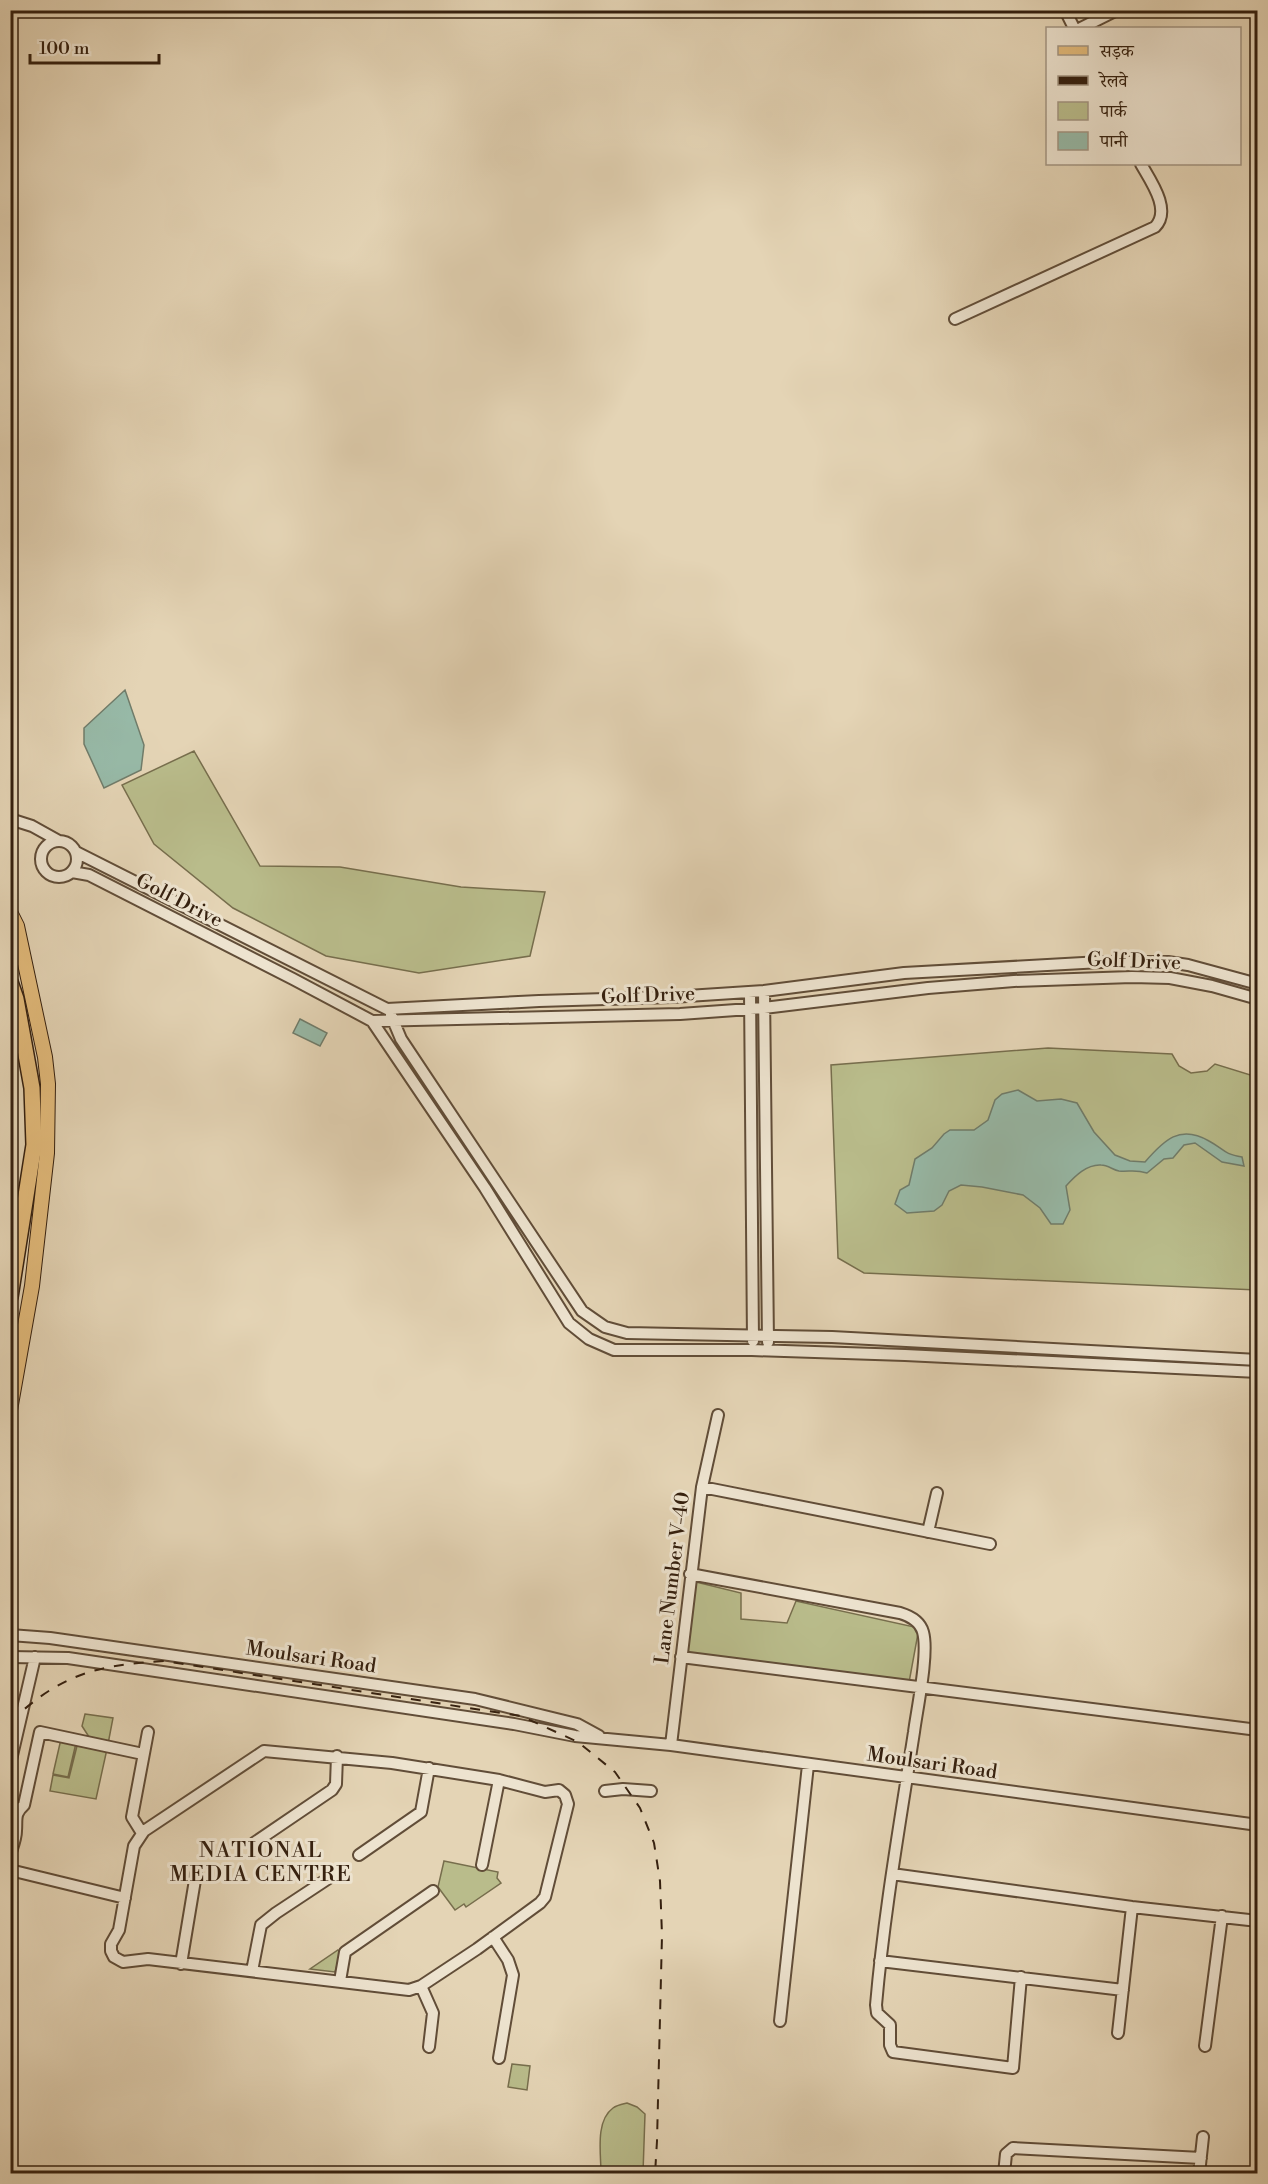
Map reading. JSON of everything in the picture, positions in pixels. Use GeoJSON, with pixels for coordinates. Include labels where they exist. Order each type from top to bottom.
{"type":"FeatureCollection","features":[{"type":"Feature","properties":{"kind":"highway"},"geometry":{"type":"LineString","coordinates":[[10,982],[16,999],[32,1088],[34,1145],[10,1297]]}},
{"type":"Feature","properties":{"kind":"main road"},"geometry":{"type":"LineString","coordinates":[[10,912],[17,926],[45,1057],[48,1102],[47,1153],[32,1286],[10,1410]]}},
{"type":"Feature","properties":{"kind":"street"},"geometry":{"type":"LineString","coordinates":[[1065,10],[1074,27]]}},
{"type":"Feature","properties":{"kind":"street"},"geometry":{"type":"LineString","coordinates":[[1083,27],[1117,10]]}},
{"type":"Feature","properties":{"kind":"street"},"geometry":{"type":"LineString","coordinates":[[955,319],[1155,226],[1162,218],[1162,211],[1142,165]]}},
{"type":"Feature","properties":{"kind":"street"},"geometry":{"type":"LineString","coordinates":[[10,819],[32,826],[69,844],[76,852],[76,866],[72,872],[62,877],[50,875],[41,863],[42,852],[49,844],[59,841]]}},
{"type":"Feature","properties":{"kind":"street","name":"Golf Drive"},"geometry":{"type":"LineString","coordinates":[[76,852],[387,1009],[539,1000],[624,999],[750,992],[904,973],[1111,962],[1168,962],[1188,965],[1257,984]]}},
{"type":"Feature","properties":{"kind":"street","name":"Golf Drive"},"geometry":{"type":"LineString","coordinates":[[72,872],[89,876],[372,1021],[623,1017],[764,1008],[960,985],[1132,976],[1170,978],[1212,986],[1257,999]]}},
{"type":"Feature","properties":{"kind":"street"},"geometry":{"type":"LineString","coordinates":[[764,991],[767,1351]]}},
{"type":"Feature","properties":{"kind":"street"},"geometry":{"type":"LineString","coordinates":[[750,992],[752,1350]]}},
{"type":"Feature","properties":{"kind":"street"},"geometry":{"type":"LineString","coordinates":[[623,1017],[624,999]]}},
{"type":"Feature","properties":{"kind":"street"},"geometry":{"type":"LineString","coordinates":[[387,1009],[401,1039],[582,1311],[605,1327],[627,1333],[768,1335],[1257,1360]]}},
{"type":"Feature","properties":{"kind":"street"},"geometry":{"type":"LineString","coordinates":[[372,1021],[485,1188],[573,1327],[589,1339],[614,1350],[752,1350],[905,1355],[1257,1372]]}},
{"type":"Feature","properties":{"kind":"street"},"geometry":{"type":"LineString","coordinates":[[905,1355],[906,1341]]}},
{"type":"Feature","properties":{"kind":"street"},"geometry":{"type":"LineString","coordinates":[[1132,1352],[1132,1365]]}},
{"type":"Feature","properties":{"kind":"street","name":"Lane Number V-40"},"geometry":{"type":"LineString","coordinates":[[671,1745],[702,1487],[718,1415]]}},
{"type":"Feature","properties":{"kind":"street"},"geometry":{"type":"LineString","coordinates":[[702,1487],[990,1544]]}},
{"type":"Feature","properties":{"kind":"street"},"geometry":{"type":"LineString","coordinates":[[928,1532],[937,1493]]}},
{"type":"Feature","properties":{"kind":"street"},"geometry":{"type":"LineString","coordinates":[[690,1574],[909,1616],[918,1622],[923,1631],[920,1688],[880,1961],[876,2009],[880,2017],[890,2025],[892,2052],[1013,2068],[1021,1977]]}},
{"type":"Feature","properties":{"kind":"street","name":"Moulsari Road"},"geometry":{"type":"LineString","coordinates":[[10,1635],[50,1638],[475,1699],[577,1724],[602,1737]]}},
{"type":"Feature","properties":{"kind":"street","name":"Moulsari Road"},"geometry":{"type":"LineString","coordinates":[[10,1657],[68,1658],[514,1724],[575,1736],[671,1745],[1257,1826]]}},
{"type":"Feature","properties":{"kind":"street"},"geometry":{"type":"LineString","coordinates":[[10,1764],[35,1657]]}},
{"type":"Feature","properties":{"kind":"street"},"geometry":{"type":"LineString","coordinates":[[681,1657],[1257,1730]]}},
{"type":"Feature","properties":{"kind":"street"},"geometry":{"type":"LineString","coordinates":[[10,1856],[16,1832],[15,1818],[24,1805],[40,1732],[143,1754]]}},
{"type":"Feature","properties":{"kind":"street"},"geometry":{"type":"LineString","coordinates":[[142,1833],[132,1817],[148,1732]]}},
{"type":"Feature","properties":{"kind":"street"},"geometry":{"type":"LineString","coordinates":[[264,1751],[337,1756],[429,1768],[499,1780],[545,1792],[559,1790],[566,1795],[568,1804],[545,1897],[540,1904],[421,1986],[409,1990],[139,1959],[123,1962],[114,1958],[111,1944],[119,1930],[134,1846],[142,1833],[264,1751]]}},
{"type":"Feature","properties":{"kind":"street"},"geometry":{"type":"LineString","coordinates":[[254,1843],[332,1790],[336,1785],[337,1756]]}},
{"type":"Feature","properties":{"kind":"street"},"geometry":{"type":"LineString","coordinates":[[780,2021],[808,1765]]}},
{"type":"Feature","properties":{"kind":"street"},"geometry":{"type":"LineString","coordinates":[[359,1855],[421,1812],[429,1768]]}},
{"type":"Feature","properties":{"kind":"street"},"geometry":{"type":"LineString","coordinates":[[483,1865],[499,1780]]}},
{"type":"Feature","properties":{"kind":"street"},"geometry":{"type":"LineString","coordinates":[[605,1791],[623,1789],[651,1791]]}},
{"type":"Feature","properties":{"kind":"street"},"geometry":{"type":"LineString","coordinates":[[10,1870],[124,1898]]}},
{"type":"Feature","properties":{"kind":"street"},"geometry":{"type":"LineString","coordinates":[[181,1964],[196,1874]]}},
{"type":"Feature","properties":{"kind":"street"},"geometry":{"type":"LineString","coordinates":[[252,1971],[261,1925],[276,1912],[335,1874]]}},
{"type":"Feature","properties":{"kind":"street"},"geometry":{"type":"LineString","coordinates":[[892,1874],[1132,1907],[1257,1921]]}},
{"type":"Feature","properties":{"kind":"street"},"geometry":{"type":"LineString","coordinates":[[340,1981],[345,1952],[433,1891]]}},
{"type":"Feature","properties":{"kind":"street"},"geometry":{"type":"LineString","coordinates":[[1118,2032],[1132,1907]]}},
{"type":"Feature","properties":{"kind":"street"},"geometry":{"type":"LineString","coordinates":[[1205,2046],[1222,1916]]}},
{"type":"Feature","properties":{"kind":"street"},"geometry":{"type":"LineString","coordinates":[[493,1937],[508,1960],[513,1975],[499,2058]]}},
{"type":"Feature","properties":{"kind":"street"},"geometry":{"type":"LineString","coordinates":[[880,1961],[1123,1990]]}},
{"type":"Feature","properties":{"kind":"street"},"geometry":{"type":"LineString","coordinates":[[421,1986],[433,2016],[429,2047]]}},
{"type":"Feature","properties":{"kind":"street"},"geometry":{"type":"LineString","coordinates":[[1199,2174],[1203,2137]]}},
{"type":"Feature","properties":{"kind":"street"},"geometry":{"type":"LineString","coordinates":[[1004,2174],[1006,2154],[1013,2148],[1201,2158]]}},
{"type":"Feature","properties":{"kind":"green space"},"geometry":{"type":"Polygon","coordinates":[[[194,751],[260,866],[340,867],[461,887],[545,892],[530,956],[419,973],[326,956],[233,908],[154,844],[122,785],[194,751]]]}},
{"type":"Feature","properties":{"kind":"green space"},"geometry":{"type":"Polygon","coordinates":[[[1048,1048],[1172,1054],[1179,1066],[1191,1073],[1207,1071],[1215,1064],[1257,1077],[1257,1290],[864,1273],[838,1258],[831,1065],[1048,1048]]]}},
{"type":"Feature","properties":{"kind":"green space"},"geometry":{"type":"Polygon","coordinates":[[[696,1582],[741,1593],[741,1619],[787,1623],[796,1601],[919,1628],[908,1688],[685,1653],[696,1582]]]}},
{"type":"Feature","properties":{"kind":"green space"},"geometry":{"type":"Polygon","coordinates":[[[85,1714],[113,1718],[108,1744],[91,1740],[82,1726],[85,1714]]]}},
{"type":"Feature","properties":{"kind":"green space"},"geometry":{"type":"Polygon","coordinates":[[[61,1739],[76,1743],[68,1777],[53,1774],[61,1739]]]}},
{"type":"Feature","properties":{"kind":"green space"},"geometry":{"type":"Polygon","coordinates":[[[78,1742],[107,1749],[96,1799],[50,1791],[53,1775],[69,1778],[78,1742]]]}},
{"type":"Feature","properties":{"kind":"green space"},"geometry":{"type":"Polygon","coordinates":[[[444,1861],[498,1872],[497,1878],[501,1883],[466,1907],[464,1904],[455,1910],[438,1887],[444,1861]]]}},
{"type":"Feature","properties":{"kind":"green space"},"geometry":{"type":"Polygon","coordinates":[[[338,1950],[341,1952],[335,1972],[310,1969],[338,1950]]]}},
{"type":"Feature","properties":{"kind":"green space"},"geometry":{"type":"Polygon","coordinates":[[[512,2064],[530,2066],[527,2090],[508,2087],[512,2064]]]}},
{"type":"Feature","properties":{"kind":"green space"},"geometry":{"type":"Polygon","coordinates":[[[627,2103],[637,2107],[645,2114],[643,2173],[601,2173],[601,2129],[607,2114],[613,2108],[627,2103]]]}},
{"type":"Feature","properties":{"kind":"water"},"geometry":{"type":"Polygon","coordinates":[[[125,690],[144,745],[141,770],[104,788],[84,744],[84,728],[125,690]]]}},
{"type":"Feature","properties":{"kind":"water"},"geometry":{"type":"Polygon","coordinates":[[[300,1019],[327,1033],[320,1046],[293,1033],[300,1019]]]}},
{"type":"Feature","properties":{"kind":"water"},"geometry":{"type":"Polygon","coordinates":[[[1018,1090],[1037,1101],[1061,1099],[1077,1103],[1094,1132],[1115,1155],[1130,1161],[1145,1162],[1166,1141],[1181,1134],[1189,1134],[1209,1141],[1227,1153],[1242,1157],[1244,1166],[1222,1162],[1195,1143],[1184,1145],[1173,1158],[1164,1159],[1147,1173],[1119,1171],[1104,1165],[1091,1166],[1066,1186],[1070,1210],[1063,1224],[1051,1224],[1040,1208],[1023,1195],[982,1187],[961,1185],[949,1191],[942,1205],[934,1211],[907,1213],[895,1204],[900,1190],[909,1185],[915,1159],[932,1148],[950,1130],[974,1130],[988,1120],[995,1100],[1002,1094],[1018,1090]]]}},
{"type":"Feature","properties":{"kind":"railway"},"geometry":{"type":"LineString","coordinates":[[10,1722],[46,1693],[81,1675],[118,1665],[164,1661],[521,1716],[578,1742],[615,1772],[640,1808],[654,1843],[660,1881],[662,1935],[655,2174]]}},
{"type":"Feature","properties":{"kind":"district","name":"NATIONAL MEDIA CENTRE"},"geometry":{"type":"Point","coordinates":[261,1863]}}]}
